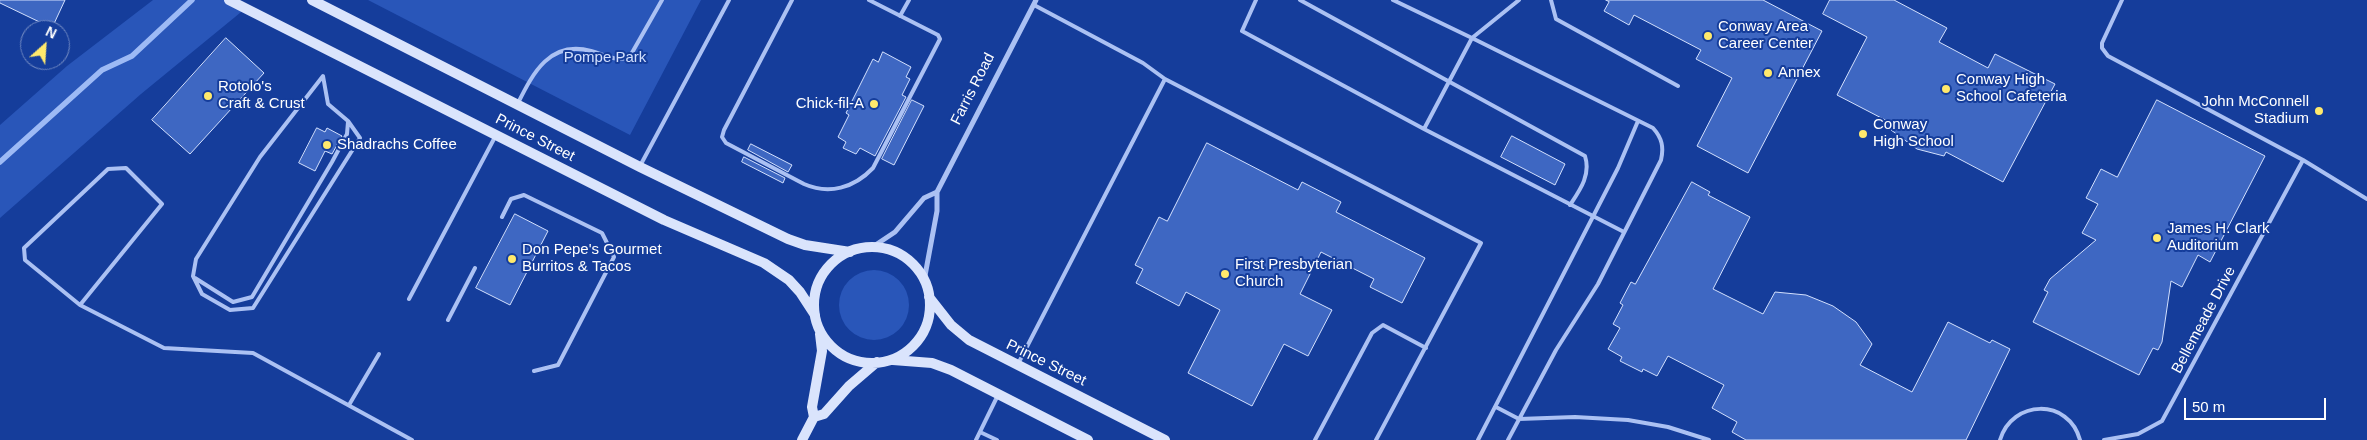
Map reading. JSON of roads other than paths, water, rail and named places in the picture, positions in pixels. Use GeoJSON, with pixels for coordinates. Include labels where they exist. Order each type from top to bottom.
{"type":"FeatureCollection","features":[{"type":"Feature","properties":{"kind":"main road","name":"Prince Street"},"geometry":{"type":"LineString","coordinates":[[230,0],[664,220],[764,263],[789,280],[800,292],[815,315]]}},
{"type":"Feature","properties":{"kind":"main road","name":"Prince Street"},"geometry":{"type":"LineString","coordinates":[[312,0],[640,167],[788,239],[804,245],[850,252]]}},
{"type":"Feature","properties":{"kind":"main road"},"geometry":{"type":"LineString","coordinates":[[802,440],[814,417],[812,407],[822,351],[814,299],[821,278],[835,261],[850,252],[871,248],[888,250],[906,259],[920,273],[924,281],[929,310],[923,332],[909,350],[890,360]]}},
{"type":"Feature","properties":{"kind":"main road","name":"Prince Street"},"geometry":{"type":"LineString","coordinates":[[928,296],[951,325],[969,340],[1165,440]]}},
{"type":"Feature","properties":{"kind":"main road"},"geometry":{"type":"LineString","coordinates":[[820,331],[825,340],[841,354],[860,362],[890,360],[932,363],[999,394],[1088,440]]}},
{"type":"Feature","properties":{"kind":"main road"},"geometry":{"type":"LineString","coordinates":[[814,417],[824,414],[849,386],[877,362]]}},
{"type":"Feature","properties":{"kind":"street","name":"Farris Road"},"geometry":{"type":"LineString","coordinates":[[924,281],[937,211],[937,192],[1035,2]]}},
{"type":"Feature","properties":{"kind":"street","name":"Farris Road"},"geometry":{"type":"LineString","coordinates":[[871,248],[895,232],[924,198],[937,192]]}},
{"type":"Feature","properties":{"kind":"lane"},"geometry":{"type":"LineString","coordinates":[[517,105],[533,75],[542,64],[555,54],[572,50],[589,51],[618,60],[628,58],[662,0]]}},
{"type":"Feature","properties":{"kind":"lane"},"geometry":{"type":"LineString","coordinates":[[640,167],[729,0]]}},
{"type":"Feature","properties":{"kind":"lane"},"geometry":{"type":"LineString","coordinates":[[792,0],[722,137],[726,143],[816,188],[838,188],[852,184],[873,168],[940,39],[938,35],[869,0]]}},
{"type":"Feature","properties":{"kind":"lane"},"geometry":{"type":"LineString","coordinates":[[900,16],[909,0]]}},
{"type":"Feature","properties":{"kind":"lane"},"geometry":{"type":"LineString","coordinates":[[1256,0],[1242,31],[1570,206],[1624,232]]}},
{"type":"Feature","properties":{"kind":"lane"},"geometry":{"type":"LineString","coordinates":[[1300,0],[1586,156],[1588,164],[1585,181],[1570,206]]}},
{"type":"Feature","properties":{"kind":"lane"},"geometry":{"type":"LineString","coordinates":[[1393,0],[1653,128],[1659,135],[1662,152],[1661,160],[1598,284],[1556,350],[1508,440]]}},
{"type":"Feature","properties":{"kind":"lane"},"geometry":{"type":"LineString","coordinates":[[1424,129],[1472,38],[1519,0]]}},
{"type":"Feature","properties":{"kind":"lane"},"geometry":{"type":"LineString","coordinates":[[1551,0],[1556,19],[1678,86]]}},
{"type":"Feature","properties":{"kind":"lane"},"geometry":{"type":"LineString","coordinates":[[2122,0],[2102,43],[2102,48],[2108,56],[2303,160],[2367,199]]}},
{"type":"Feature","properties":{"kind":"lane"},"geometry":{"type":"LineString","coordinates":[[1035,2],[1143,63],[1165,79],[1480,242],[1481,244],[1376,440]]}},
{"type":"Feature","properties":{"kind":"lane"},"geometry":{"type":"LineString","coordinates":[[323,76],[328,104],[348,121],[360,138],[253,308],[230,310],[202,294],[193,276],[196,259],[260,157],[323,76]]}},
{"type":"Feature","properties":{"kind":"lane"},"geometry":{"type":"LineString","coordinates":[[1017,366],[1165,79]]}},
{"type":"Feature","properties":{"kind":"lane"},"geometry":{"type":"LineString","coordinates":[[193,276],[211,290],[233,302],[252,297],[332,162],[347,134],[348,121]]}},
{"type":"Feature","properties":{"kind":"lane"},"geometry":{"type":"LineString","coordinates":[[1478,440],[1618,168],[1638,121]]}},
{"type":"Feature","properties":{"kind":"lane"},"geometry":{"type":"LineString","coordinates":[[409,299],[496,134]]}},
{"type":"Feature","properties":{"kind":"lane","name":"Bellemeade Drive"},"geometry":{"type":"LineString","coordinates":[[2104,440],[2138,434],[2162,421],[2303,160]]}},
{"type":"Feature","properties":{"kind":"lane"},"geometry":{"type":"LineString","coordinates":[[80,306],[162,204],[126,168],[108,169],[24,248],[25,260],[80,306],[164,348],[253,352],[412,440]]}},
{"type":"Feature","properties":{"kind":"lane"},"geometry":{"type":"LineString","coordinates":[[502,218],[511,199],[524,195],[602,233],[614,258],[558,365],[534,371]]}},
{"type":"Feature","properties":{"kind":"lane"},"geometry":{"type":"LineString","coordinates":[[448,320],[475,268]]}},
{"type":"Feature","properties":{"kind":"lane"},"geometry":{"type":"LineString","coordinates":[[1314,440],[1372,333],[1383,325],[1426,348]]}},
{"type":"Feature","properties":{"kind":"lane"},"geometry":{"type":"LineString","coordinates":[[349,406],[379,354]]}},
{"type":"Feature","properties":{"kind":"lane"},"geometry":{"type":"LineString","coordinates":[[976,440],[999,394]]}},
{"type":"Feature","properties":{"kind":"lane"},"geometry":{"type":"LineString","coordinates":[[1496,407],[1519,419],[1575,417],[1637,421],[1668,427],[1709,440]]}},
{"type":"Feature","properties":{"kind":"lane"},"geometry":{"type":"LineString","coordinates":[[2000,440],[2002,431],[2020,413],[2034,408],[2048,408],[2061,414],[2072,423],[2080,440]]}},
{"type":"Feature","properties":{"kind":"lane"},"geometry":{"type":"LineString","coordinates":[[980,432],[997,440]]}},
{"type":"Feature","properties":{"kind":"waterway"},"geometry":{"type":"LineString","coordinates":[[0,162],[102,70],[132,56],[192,0]]}},
{"type":"Feature","properties":{"kind":"place","name":"Conway Area Career Center"},"geometry":{"type":"Point","coordinates":[1708,36]}},
{"type":"Feature","properties":{"kind":"place","name":"Annex"},"geometry":{"type":"Point","coordinates":[1768,73]}},
{"type":"Feature","properties":{"kind":"place","name":"Conway High School Cafeteria"},"geometry":{"type":"Point","coordinates":[1946,89]}},
{"type":"Feature","properties":{"kind":"place","name":"Rotolo's Craft & Crust"},"geometry":{"type":"Point","coordinates":[208,96]}},
{"type":"Feature","properties":{"kind":"place","name":"Chick-fil-A"},"geometry":{"type":"Point","coordinates":[874,104]}},
{"type":"Feature","properties":{"kind":"place","name":"John McConnell Stadium"},"geometry":{"type":"Point","coordinates":[2319,111]}},
{"type":"Feature","properties":{"kind":"place","name":"Conway High School"},"geometry":{"type":"Point","coordinates":[1863,134]}},
{"type":"Feature","properties":{"kind":"place","name":"Shadrachs Coffee"},"geometry":{"type":"Point","coordinates":[327,145]}},
{"type":"Feature","properties":{"kind":"place","name":"James H. Clark Auditorium"},"geometry":{"type":"Point","coordinates":[2157,238]}},
{"type":"Feature","properties":{"kind":"place","name":"Don Pepe's Gourmet Burritos & Tacos"},"geometry":{"type":"Point","coordinates":[512,259]}},
{"type":"Feature","properties":{"kind":"place","name":"First Presbyterian Church"},"geometry":{"type":"Point","coordinates":[1225,274]}},
{"type":"Feature","properties":{"kind":"park label","name":"Pompe Park"},"geometry":{"type":"Point","coordinates":[605,58]}}]}
